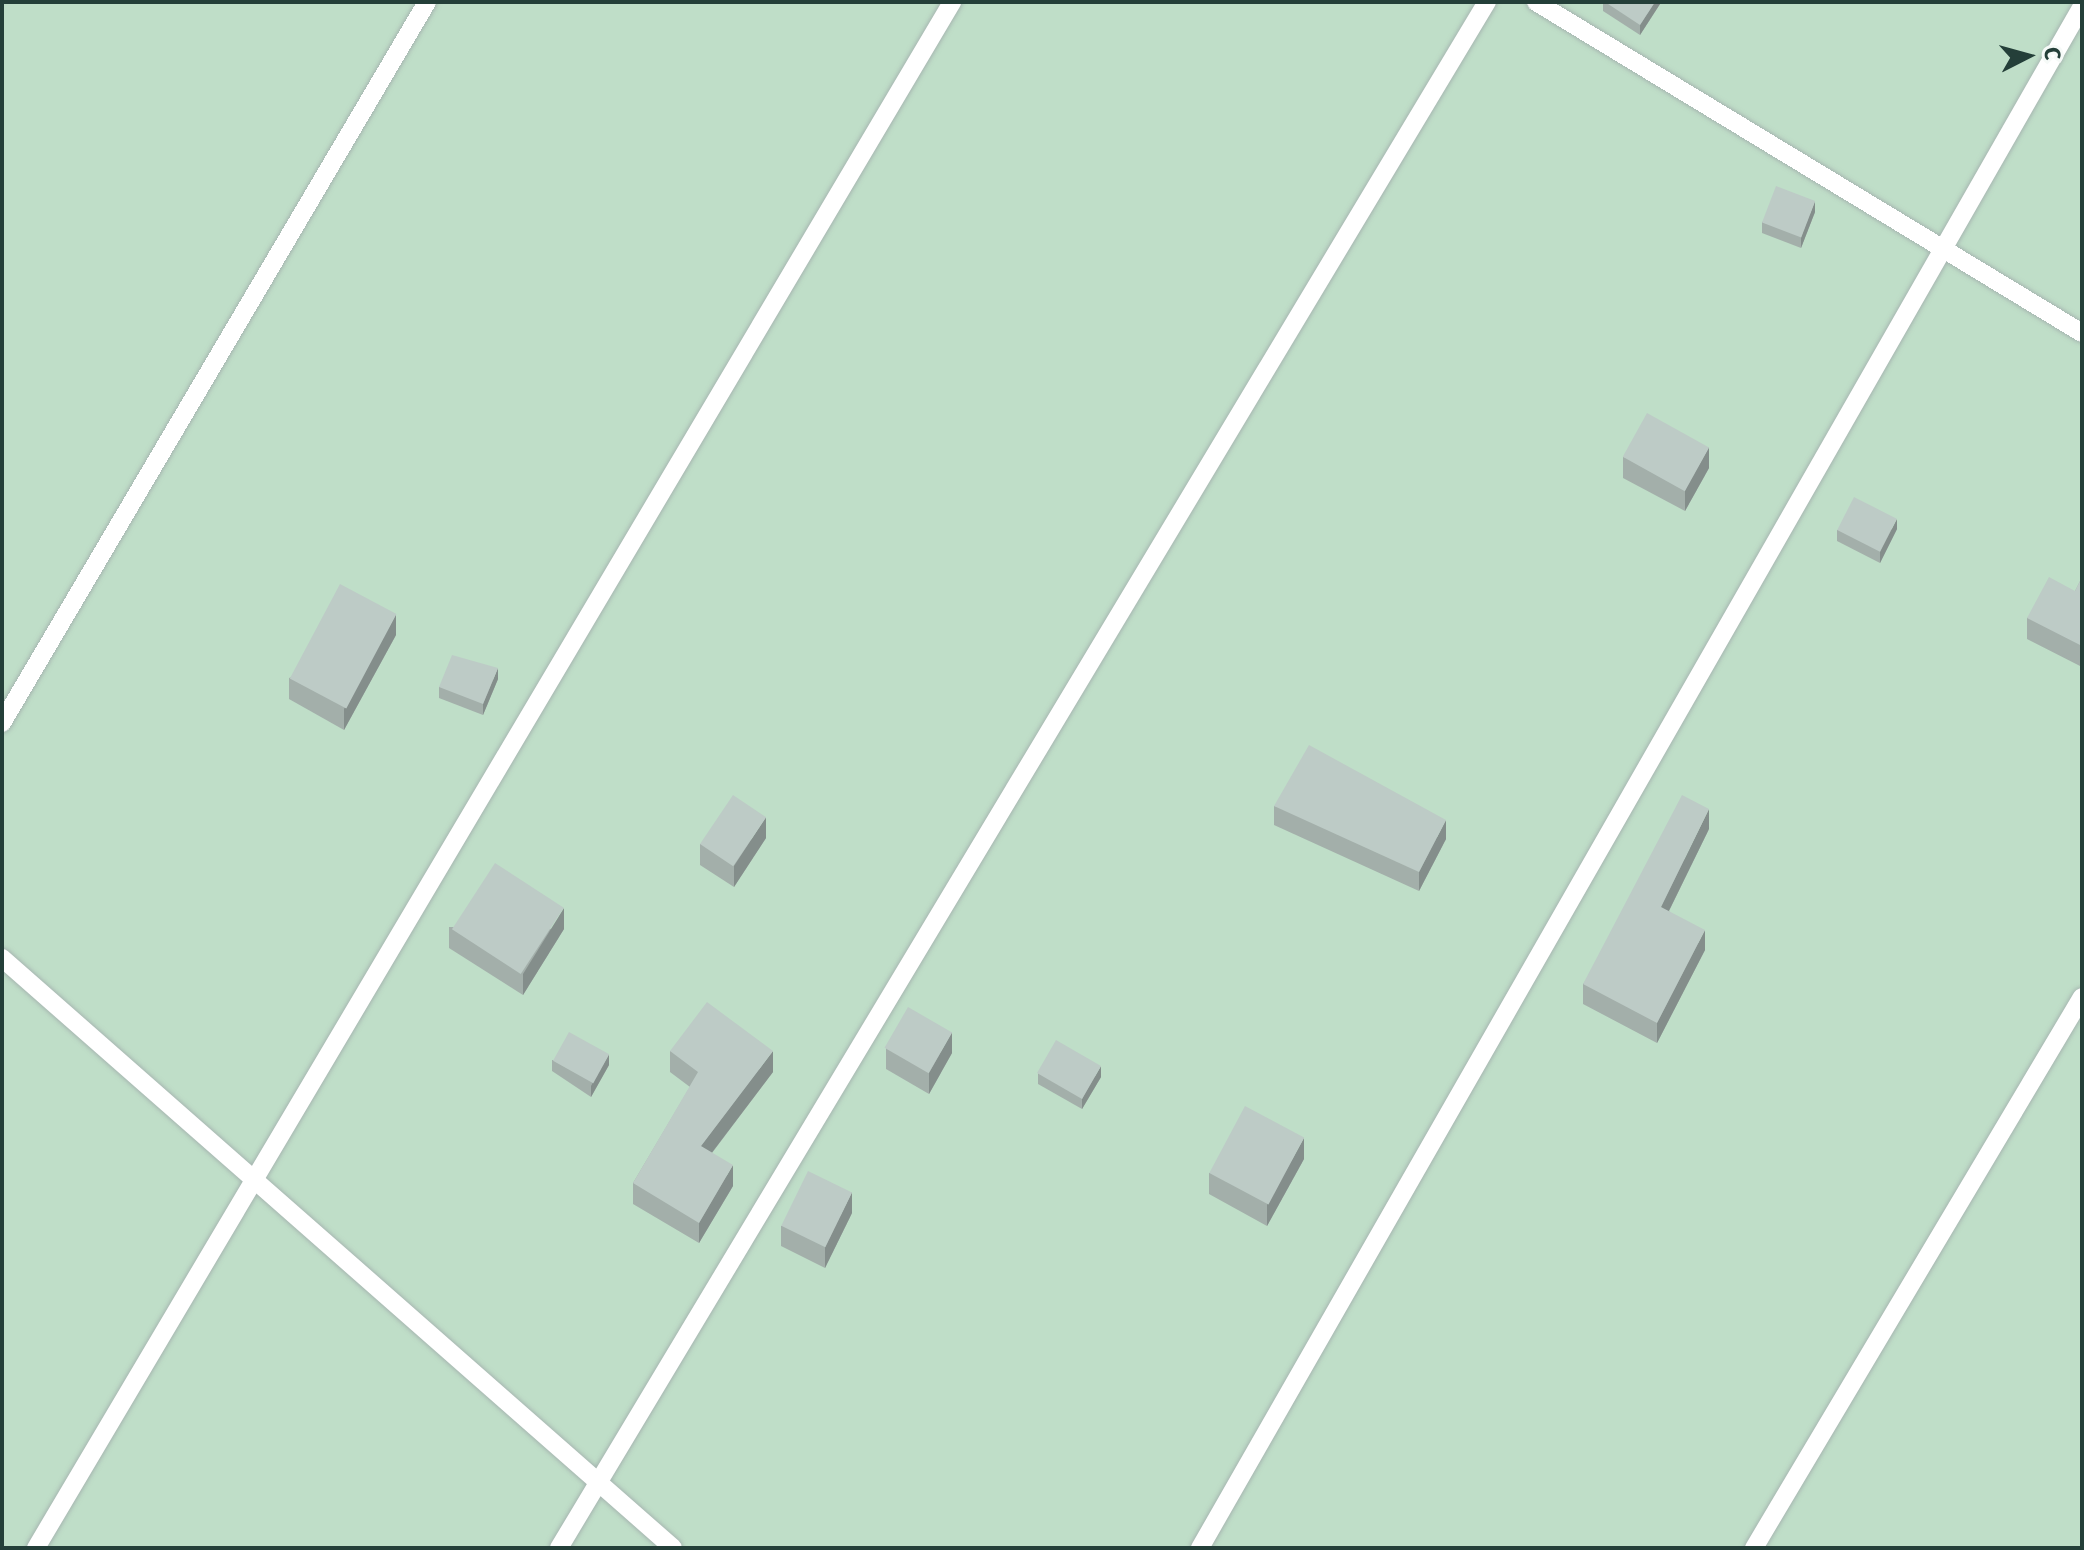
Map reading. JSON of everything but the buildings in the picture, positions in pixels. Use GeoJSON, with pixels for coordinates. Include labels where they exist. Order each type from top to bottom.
{"type":"FeatureCollection","features":[{"type":"Feature","properties":{"kind":"lane"},"geometry":{"type":"LineString","coordinates":[[2,723],[427,2]]}},
{"type":"Feature","properties":{"kind":"lane"},"geometry":{"type":"LineString","coordinates":[[36,1548],[260,1178],[952,2]]}},
{"type":"Feature","properties":{"kind":"lane"},"geometry":{"type":"LineString","coordinates":[[559,1548],[1487,2]]}},
{"type":"Feature","properties":{"kind":"lane"},"geometry":{"type":"LineString","coordinates":[[1536,2],[1940,252],[2082,333]]}},
{"type":"Feature","properties":{"kind":"lane"},"geometry":{"type":"LineString","coordinates":[[1200,1548],[2082,6]]}},
{"type":"Feature","properties":{"kind":"lane"},"geometry":{"type":"LineString","coordinates":[[2,958],[260,1178],[596,1484],[673,1548]]}},
{"type":"Feature","properties":{"kind":"lane"},"geometry":{"type":"LineString","coordinates":[[1754,1548],[2082,997]]}},
{"type":"Feature","properties":{"kind":"green space"},"geometry":{"type":"Polygon","coordinates":[[[2,2],[2082,2],[2082,1548],[2,1548],[2,2]]]}}]}
